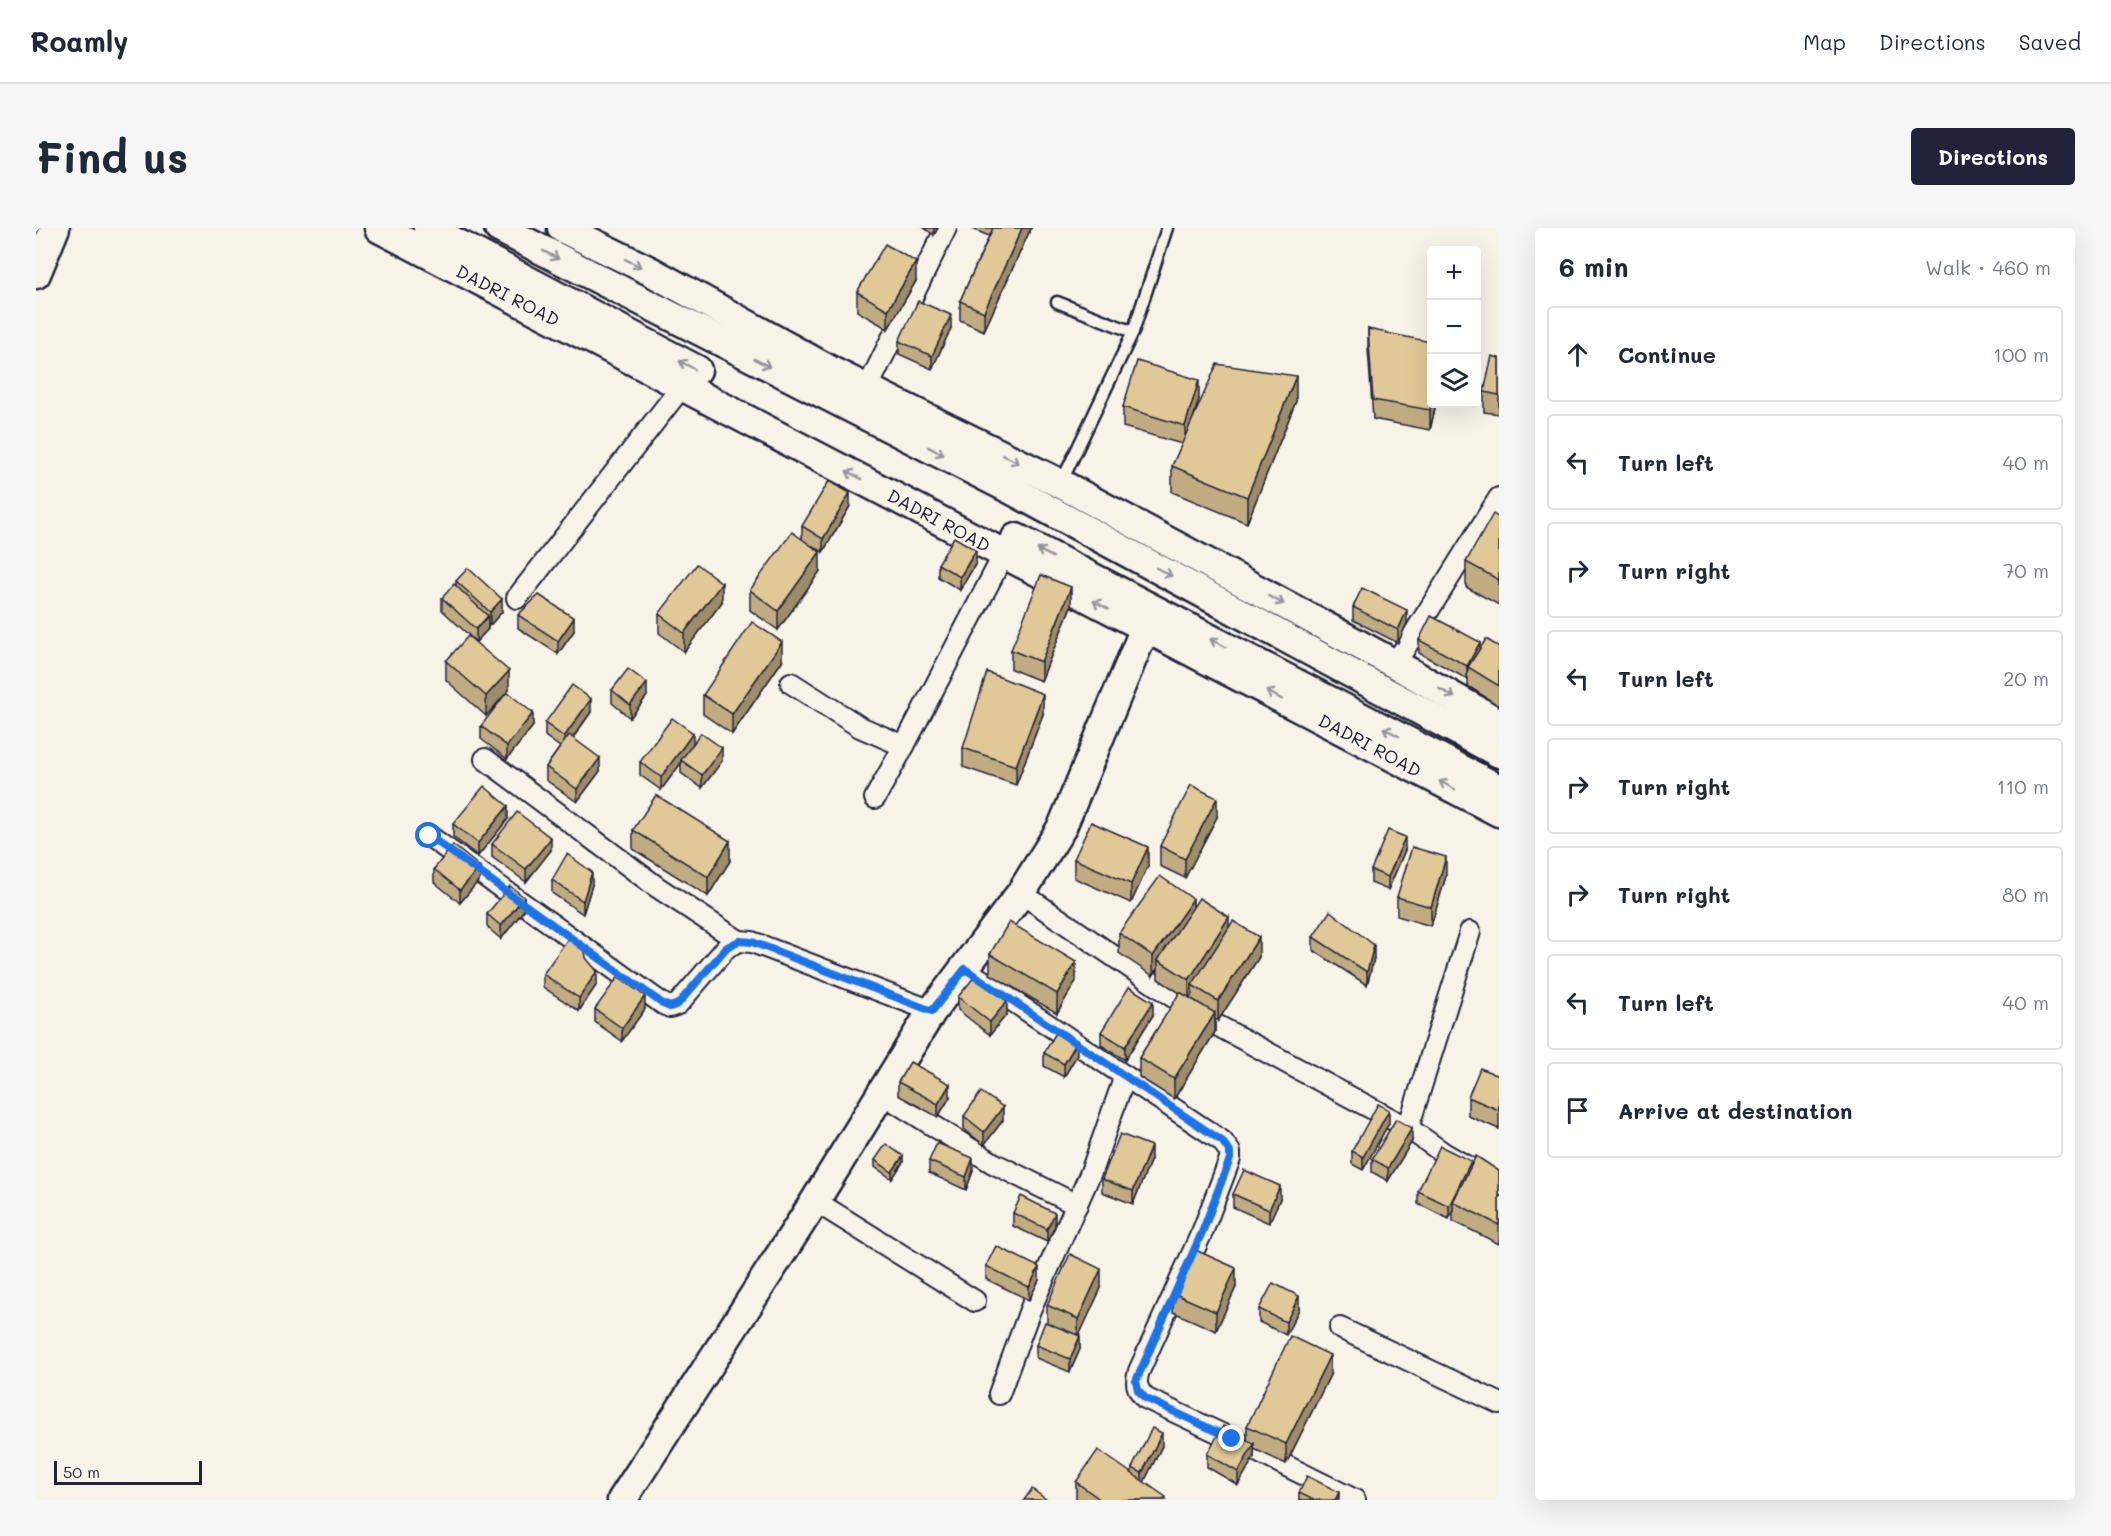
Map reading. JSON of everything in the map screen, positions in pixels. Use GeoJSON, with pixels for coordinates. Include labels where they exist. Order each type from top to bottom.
{"type":"FeatureCollection","features":[{"type":"Feature","properties":{"kind":"street"},"geometry":{"type":"LineString","coordinates":[[36,274],[54,228]]}},
{"type":"Feature","properties":{"kind":"street","name":"DADRI ROAD"},"geometry":{"type":"LineString","coordinates":[[379,228],[1499,812]]}},
{"type":"Feature","properties":{"kind":"street"},"geometry":{"type":"LineString","coordinates":[[428,228],[913,485],[1499,789]]}},
{"type":"Feature","properties":{"kind":"street"},"geometry":{"type":"LineString","coordinates":[[499,228],[1012,490],[1499,753]]}},
{"type":"Feature","properties":{"kind":"street"},"geometry":{"type":"LineString","coordinates":[[562,228],[650,271],[867,389],[1061,483],[1499,723]]}},
{"type":"Feature","properties":{"kind":"street"},"geometry":{"type":"LineString","coordinates":[[867,389],[946,228]]}},
{"type":"Feature","properties":{"kind":"street"},"geometry":{"type":"LineString","coordinates":[[517,598],[683,385]]}},
{"type":"Feature","properties":{"kind":"street"},"geometry":{"type":"LineString","coordinates":[[1395,664],[1499,498]]}},
{"type":"Feature","properties":{"kind":"street"},"geometry":{"type":"LineString","coordinates":[[875,798],[1004,554]]}},
{"type":"Feature","properties":{"kind":"street"},"geometry":{"type":"LineString","coordinates":[[622,1500],[815,1201],[932,1011],[1021,893],[1062,826],[1145,628]]}},
{"type":"Feature","properties":{"kind":"street"},"geometry":{"type":"LineString","coordinates":[[791,683],[860,727],[904,746]]}},
{"type":"Feature","properties":{"kind":"street"},"geometry":{"type":"LineString","coordinates":[[485,759],[657,887],[739,941],[752,942],[932,1011]]}},
{"type":"Feature","properties":{"kind":"street"},"geometry":{"type":"LineString","coordinates":[[429,836],[670,1007],[678,1004],[727,947],[739,941]]}},
{"type":"Feature","properties":{"kind":"street"},"geometry":{"type":"LineString","coordinates":[[1021,893],[1207,1020],[1408,1128],[1445,1154],[1499,1185]]}},
{"type":"Feature","properties":{"kind":"street"},"geometry":{"type":"LineString","coordinates":[[1408,1128],[1470,932]]}},
{"type":"Feature","properties":{"kind":"street"},"geometry":{"type":"LineString","coordinates":[[965,969],[1222,1141],[1230,1152],[1230,1159],[1203,1230],[1139,1371],[1136,1381],[1138,1390],[1145,1398],[1355,1500]]}},
{"type":"Feature","properties":{"kind":"street"},"geometry":{"type":"LineString","coordinates":[[999,1394],[1030,1310],[1091,1172],[1125,1076]]}},
{"type":"Feature","properties":{"kind":"street"},"geometry":{"type":"LineString","coordinates":[[881,1093],[993,1162],[1077,1205]]}},
{"type":"Feature","properties":{"kind":"street"},"geometry":{"type":"LineString","coordinates":[[815,1201],[975,1301]]}},
{"type":"Feature","properties":{"kind":"street"},"geometry":{"type":"LineString","coordinates":[[1340,1328],[1499,1403]]}},
{"type":"Feature","properties":{"kind":"lane"},"geometry":{"type":"LineString","coordinates":[[1061,483],[1133,332],[1167,228]]}},
{"type":"Feature","properties":{"kind":"lane"},"geometry":{"type":"LineString","coordinates":[[1057,302],[1133,332]]}},
{"type":"Feature","properties":{"kind":"building"},"geometry":{"type":"Polygon","coordinates":[[[993,228],[1022,228],[984,312],[960,301],[993,228]]]}},
{"type":"Feature","properties":{"kind":"building"},"geometry":{"type":"Polygon","coordinates":[[[885,244],[916,262],[888,310],[857,292],[885,244]]]}},
{"type":"Feature","properties":{"kind":"building"},"geometry":{"type":"Polygon","coordinates":[[[918,301],[951,315],[932,356],[899,341],[918,301]]]}},
{"type":"Feature","properties":{"kind":"building"},"geometry":{"type":"Polygon","coordinates":[[[1368,329],[1427,341],[1427,408],[1430,408],[1430,410],[1373,400],[1368,329]]]}},
{"type":"Feature","properties":{"kind":"building"},"geometry":{"type":"Polygon","coordinates":[[[1492,356],[1499,358],[1499,395],[1484,392],[1492,356]]]}},
{"type":"Feature","properties":{"kind":"building"},"geometry":{"type":"Polygon","coordinates":[[[1137,361],[1199,380],[1185,426],[1123,407],[1137,361]]]}},
{"type":"Feature","properties":{"kind":"building"},"geometry":{"type":"Polygon","coordinates":[[[1217,364],[1296,376],[1247,497],[1172,466],[1217,364]]]}},
{"type":"Feature","properties":{"kind":"building"},"geometry":{"type":"Polygon","coordinates":[[[829,481],[850,493],[823,539],[802,526],[829,481]]]}},
{"type":"Feature","properties":{"kind":"building"},"geometry":{"type":"Polygon","coordinates":[[[1493,514],[1499,518],[1499,580],[1466,562],[1493,514]]]}},
{"type":"Feature","properties":{"kind":"building"},"geometry":{"type":"Polygon","coordinates":[[[792,532],[820,552],[778,611],[750,590],[792,532]]]}},
{"type":"Feature","properties":{"kind":"building"},"geometry":{"type":"Polygon","coordinates":[[[954,537],[976,550],[960,577],[938,564],[954,537]]]}},
{"type":"Feature","properties":{"kind":"building"},"geometry":{"type":"Polygon","coordinates":[[[697,564],[722,583],[684,633],[659,614],[697,564]]]}},
{"type":"Feature","properties":{"kind":"building"},"geometry":{"type":"Polygon","coordinates":[[[468,568],[502,599],[490,612],[456,581],[468,568]]]}},
{"type":"Feature","properties":{"kind":"building"},"geometry":{"type":"Polygon","coordinates":[[[1041,575],[1071,587],[1041,662],[1011,650],[1041,575]]]}},
{"type":"Feature","properties":{"kind":"building"},"geometry":{"type":"Polygon","coordinates":[[[454,584],[488,616],[476,629],[442,598],[454,584]]]}},
{"type":"Feature","properties":{"kind":"building"},"geometry":{"type":"Polygon","coordinates":[[[1362,588],[1407,610],[1398,630],[1353,607],[1362,588]]]}},
{"type":"Feature","properties":{"kind":"building"},"geometry":{"type":"Polygon","coordinates":[[[539,595],[574,618],[558,641],[518,615],[539,595]]]}},
{"type":"Feature","properties":{"kind":"building"},"geometry":{"type":"Polygon","coordinates":[[[1431,616],[1480,642],[1467,666],[1419,640],[1431,616]]]}},
{"type":"Feature","properties":{"kind":"building"},"geometry":{"type":"Polygon","coordinates":[[[752,622],[782,642],[732,714],[703,695],[752,622]]]}},
{"type":"Feature","properties":{"kind":"building"},"geometry":{"type":"Polygon","coordinates":[[[468,636],[509,671],[486,696],[446,661],[468,636]]]}},
{"type":"Feature","properties":{"kind":"building"},"geometry":{"type":"Polygon","coordinates":[[[1486,639],[1499,647],[1499,686],[1468,667],[1486,639]]]}},
{"type":"Feature","properties":{"kind":"building"},"geometry":{"type":"Polygon","coordinates":[[[628,669],[647,683],[630,705],[612,690],[628,669]]]}},
{"type":"Feature","properties":{"kind":"building"},"geometry":{"type":"Polygon","coordinates":[[[987,672],[1043,694],[1016,766],[963,748],[987,672]]]}},
{"type":"Feature","properties":{"kind":"building"},"geometry":{"type":"Polygon","coordinates":[[[572,685],[591,699],[564,737],[545,723],[572,685]]]}},
{"type":"Feature","properties":{"kind":"building"},"geometry":{"type":"Polygon","coordinates":[[[507,692],[533,713],[507,746],[481,726],[507,692]]]}},
{"type":"Feature","properties":{"kind":"building"},"geometry":{"type":"Polygon","coordinates":[[[672,718],[693,733],[661,777],[640,762],[672,718]]]}},
{"type":"Feature","properties":{"kind":"building"},"geometry":{"type":"Polygon","coordinates":[[[701,733],[722,748],[702,775],[681,760],[701,733]]]}},
{"type":"Feature","properties":{"kind":"building"},"geometry":{"type":"Polygon","coordinates":[[[569,735],[600,758],[577,789],[546,767],[569,735]]]}},
{"type":"Feature","properties":{"kind":"building"},"geometry":{"type":"Polygon","coordinates":[[[1191,785],[1217,798],[1185,859],[1160,846],[1191,785]]]}},
{"type":"Feature","properties":{"kind":"building"},"geometry":{"type":"Polygon","coordinates":[[[484,786],[508,806],[478,843],[453,824],[484,786]]]}},
{"type":"Feature","properties":{"kind":"building"},"geometry":{"type":"Polygon","coordinates":[[[656,795],[730,841],[708,877],[633,830],[656,795]]]}},
{"type":"Feature","properties":{"kind":"building"},"geometry":{"type":"Polygon","coordinates":[[[517,812],[551,838],[526,869],[492,844],[517,812]]]}},
{"type":"Feature","properties":{"kind":"building"},"geometry":{"type":"Polygon","coordinates":[[[1091,822],[1148,847],[1131,884],[1074,859],[1091,822]]]}},
{"type":"Feature","properties":{"kind":"building"},"geometry":{"type":"Polygon","coordinates":[[[1388,830],[1405,837],[1388,877],[1371,870],[1388,830]]]}},
{"type":"Feature","properties":{"kind":"building"},"geometry":{"type":"Polygon","coordinates":[[[453,845],[480,867],[460,890],[434,869],[453,845]]]}},
{"type":"Feature","properties":{"kind":"building"},"geometry":{"type":"Polygon","coordinates":[[[1412,847],[1446,857],[1431,907],[1397,897],[1412,847]]]}},
{"type":"Feature","properties":{"kind":"building"},"geometry":{"type":"Polygon","coordinates":[[[567,854],[592,872],[583,901],[552,880],[567,854]]]}},
{"type":"Feature","properties":{"kind":"building"},"geometry":{"type":"Polygon","coordinates":[[[1160,876],[1193,899],[1153,956],[1119,933],[1160,876]]]}},
{"type":"Feature","properties":{"kind":"building"},"geometry":{"type":"Polygon","coordinates":[[[510,886],[524,897],[501,926],[487,914],[510,886]]]}},
{"type":"Feature","properties":{"kind":"building"},"geometry":{"type":"Polygon","coordinates":[[[1199,898],[1229,917],[1189,980],[1158,960],[1199,898]]]}},
{"type":"Feature","properties":{"kind":"building"},"geometry":{"type":"Polygon","coordinates":[[[1330,911],[1374,945],[1367,972],[1313,937],[1330,911]]]}},
{"type":"Feature","properties":{"kind":"building"},"geometry":{"type":"Polygon","coordinates":[[[1233,921],[1259,937],[1218,1001],[1192,985],[1233,921]]]}},
{"type":"Feature","properties":{"kind":"building"},"geometry":{"type":"Polygon","coordinates":[[[1009,922],[1076,962],[1057,994],[990,954],[1009,922]]]}},
{"type":"Feature","properties":{"kind":"building"},"geometry":{"type":"Polygon","coordinates":[[[569,937],[585,949],[586,958],[597,971],[579,998],[543,974],[569,937]]]}},
{"type":"Feature","properties":{"kind":"building"},"geometry":{"type":"Polygon","coordinates":[[[975,976],[1007,1001],[990,1022],[958,997],[975,976]]]}},
{"type":"Feature","properties":{"kind":"building"},"geometry":{"type":"Polygon","coordinates":[[[618,977],[645,996],[622,1028],[595,1009],[618,977]]]}},
{"type":"Feature","properties":{"kind":"building"},"geometry":{"type":"Polygon","coordinates":[[[1129,987],[1153,1002],[1125,1047],[1101,1032],[1129,987]]]}},
{"type":"Feature","properties":{"kind":"building"},"geometry":{"type":"Polygon","coordinates":[[[1180,992],[1215,1013],[1174,1079],[1139,1058],[1180,992]]]}},
{"type":"Feature","properties":{"kind":"building"},"geometry":{"type":"Polygon","coordinates":[[[1057,1031],[1077,1042],[1064,1064],[1044,1053],[1057,1031]]]}},
{"type":"Feature","properties":{"kind":"building"},"geometry":{"type":"Polygon","coordinates":[[[910,1062],[950,1084],[938,1104],[898,1082],[910,1062]]]}},
{"type":"Feature","properties":{"kind":"building"},"geometry":{"type":"Polygon","coordinates":[[[1480,1068],[1499,1076],[1499,1110],[1468,1097],[1480,1068]]]}},
{"type":"Feature","properties":{"kind":"building"},"geometry":{"type":"Polygon","coordinates":[[[981,1092],[1003,1107],[984,1132],[964,1116],[981,1092]]]}},
{"type":"Feature","properties":{"kind":"building"},"geometry":{"type":"Polygon","coordinates":[[[1378,1104],[1389,1110],[1363,1157],[1352,1151],[1378,1104]]]}},
{"type":"Feature","properties":{"kind":"building"},"geometry":{"type":"Polygon","coordinates":[[[1396,1119],[1412,1128],[1388,1168],[1372,1159],[1396,1119]]]}},
{"type":"Feature","properties":{"kind":"building"},"geometry":{"type":"Polygon","coordinates":[[[1120,1134],[1151,1146],[1133,1191],[1102,1179],[1120,1134]]]}},
{"type":"Feature","properties":{"kind":"building"},"geometry":{"type":"Polygon","coordinates":[[[937,1143],[973,1158],[966,1177],[929,1161],[937,1143]]]}},
{"type":"Feature","properties":{"kind":"building"},"geometry":{"type":"Polygon","coordinates":[[[886,1144],[903,1156],[892,1172],[875,1160],[886,1144]]]}},
{"type":"Feature","properties":{"kind":"building"},"geometry":{"type":"Polygon","coordinates":[[[1440,1146],[1471,1161],[1449,1206],[1418,1191],[1440,1146]]]}},
{"type":"Feature","properties":{"kind":"building"},"geometry":{"type":"Polygon","coordinates":[[[1476,1156],[1499,1171],[1499,1225],[1453,1202],[1476,1156]]]}},
{"type":"Feature","properties":{"kind":"building"},"geometry":{"type":"Polygon","coordinates":[[[1244,1170],[1280,1186],[1269,1210],[1233,1194],[1244,1170]]]}},
{"type":"Feature","properties":{"kind":"building"},"geometry":{"type":"Polygon","coordinates":[[[1021,1196],[1055,1213],[1047,1229],[1013,1213],[1021,1196]]]}},
{"type":"Feature","properties":{"kind":"building"},"geometry":{"type":"Polygon","coordinates":[[[996,1246],[1039,1267],[1029,1287],[986,1266],[996,1246]]]}},
{"type":"Feature","properties":{"kind":"building"},"geometry":{"type":"Polygon","coordinates":[[[1193,1249],[1236,1268],[1216,1312],[1173,1293],[1193,1249]]]}},
{"type":"Feature","properties":{"kind":"building"},"geometry":{"type":"Polygon","coordinates":[[[1070,1254],[1101,1269],[1078,1319],[1047,1305],[1070,1254]]]}},
{"type":"Feature","properties":{"kind":"building"},"geometry":{"type":"Polygon","coordinates":[[[1273,1283],[1299,1296],[1286,1322],[1259,1309],[1273,1283]]]}},
{"type":"Feature","properties":{"kind":"building"},"geometry":{"type":"Polygon","coordinates":[[[1045,1322],[1080,1336],[1070,1359],[1036,1345],[1045,1322]]]}},
{"type":"Feature","properties":{"kind":"building"},"geometry":{"type":"Polygon","coordinates":[[[1290,1336],[1330,1355],[1286,1444],[1247,1426],[1290,1336]]]}},
{"type":"Feature","properties":{"kind":"building"},"geometry":{"type":"Polygon","coordinates":[[[1223,1426],[1254,1444],[1238,1472],[1207,1454],[1223,1426]]]}},
{"type":"Feature","properties":{"kind":"building"},"geometry":{"type":"Polygon","coordinates":[[[1152,1428],[1162,1433],[1142,1473],[1132,1468],[1152,1428]]]}},
{"type":"Feature","properties":{"kind":"building"},"geometry":{"type":"Polygon","coordinates":[[[1098,1450],[1166,1497],[1163,1500],[1101,1500],[1076,1482],[1098,1450]]]}},
{"type":"Feature","properties":{"kind":"building"},"geometry":{"type":"Polygon","coordinates":[[[1307,1476],[1339,1492],[1335,1500],[1314,1500],[1299,1493],[1307,1476]]]}},
{"type":"Feature","properties":{"kind":"building"},"geometry":{"type":"Polygon","coordinates":[[[1032,1489],[1047,1500],[1024,1500],[1032,1489]]]}},
{"type":"Feature","properties":{"kind":"route"},"geometry":{"type":"LineString","coordinates":[[429,836],[670,1007],[686,997],[727,947],[739,941],[752,942],[932,1011],[965,969],[1222,1141],[1230,1152],[1230,1159],[1203,1230],[1136,1381],[1138,1390],[1145,1398],[1232,1439]]}}]}
